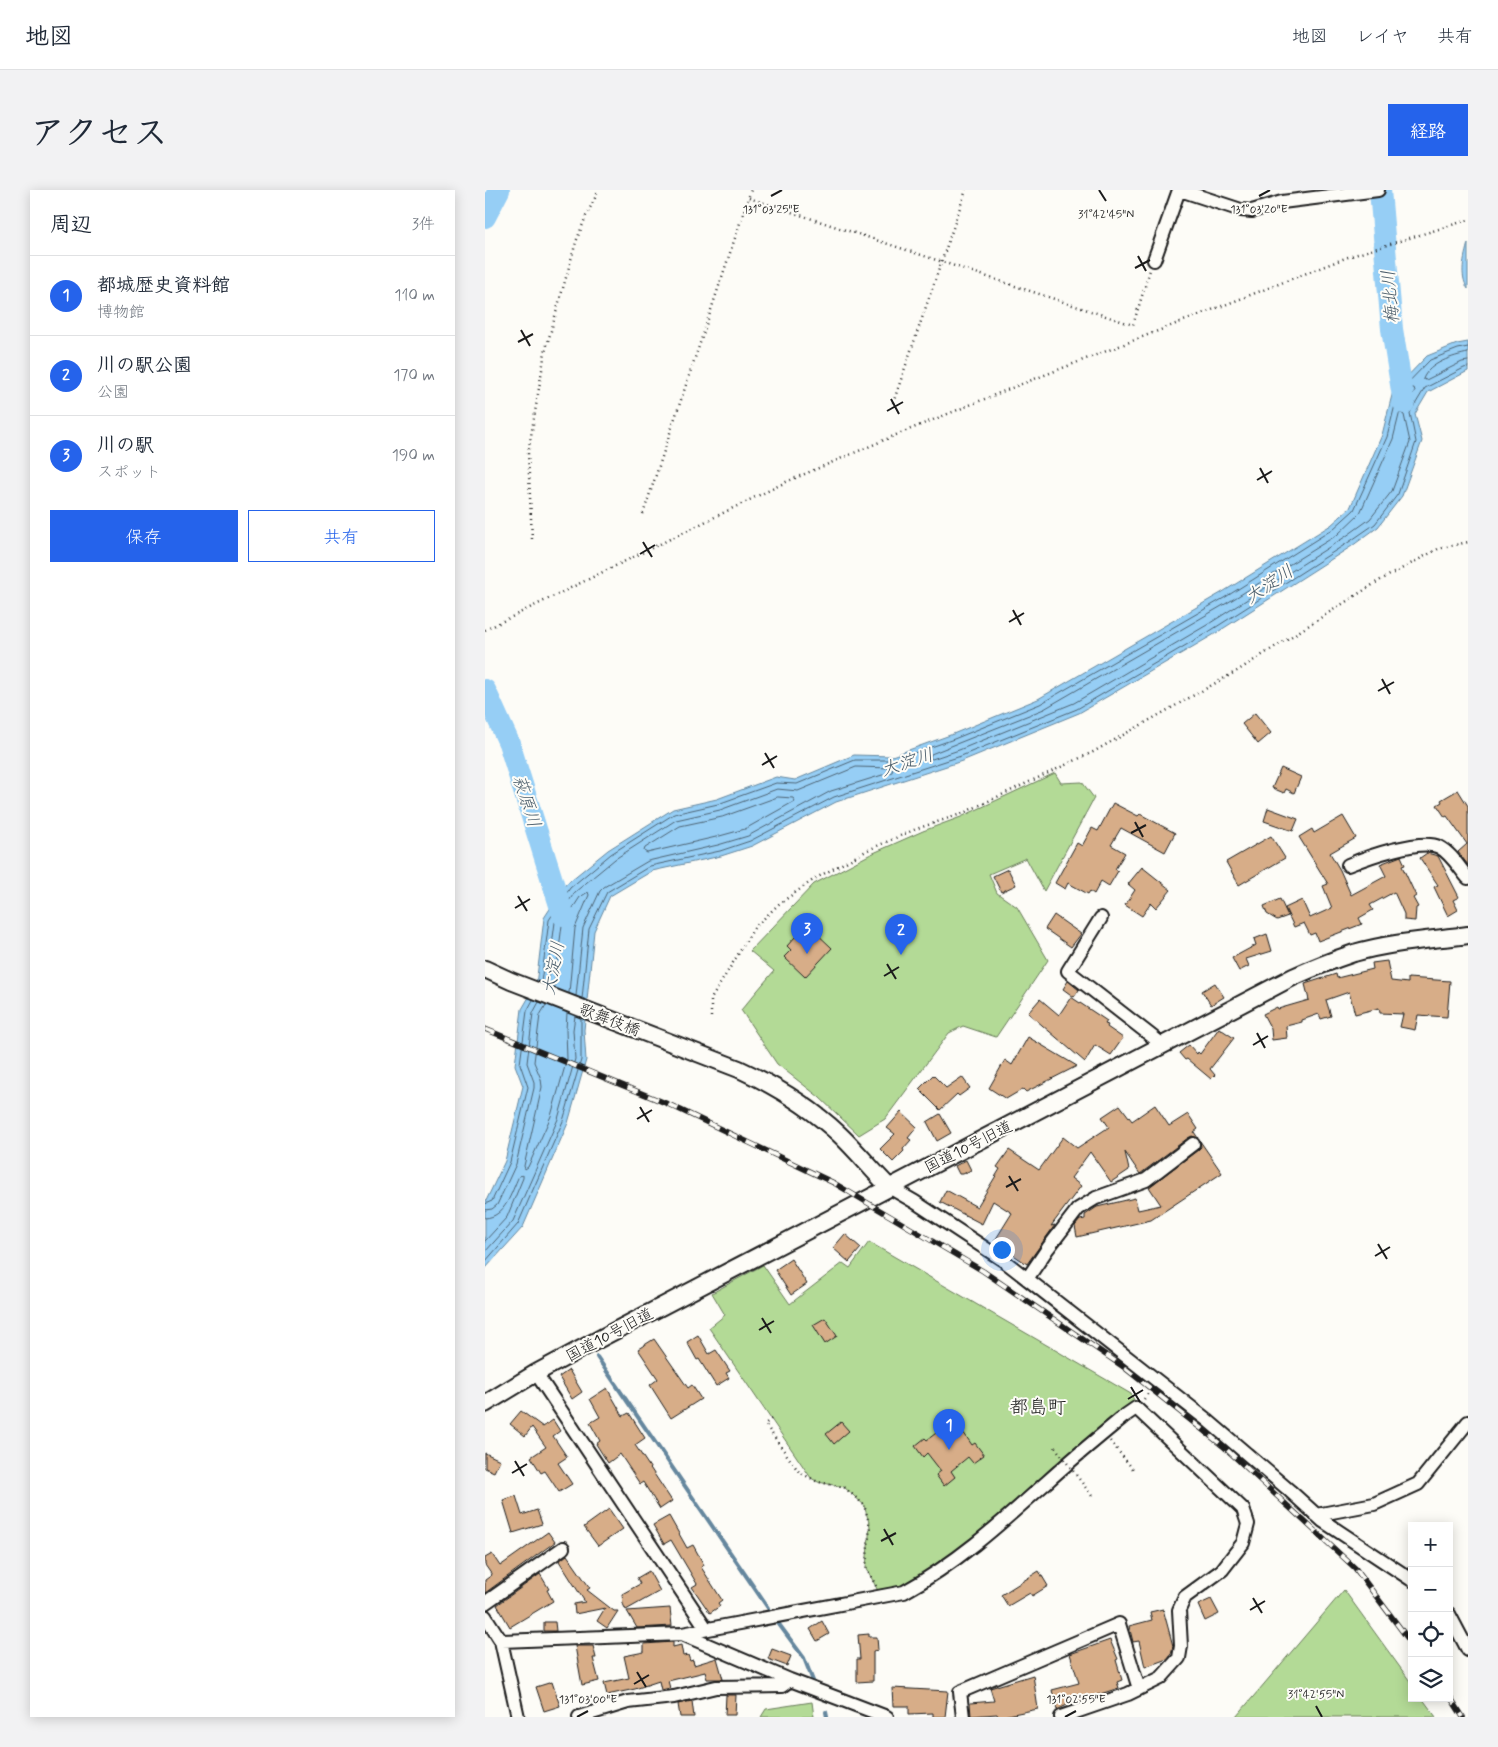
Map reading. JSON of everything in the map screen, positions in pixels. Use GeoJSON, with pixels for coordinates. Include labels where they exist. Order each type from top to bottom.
{"type":"FeatureCollection","features":[{"type":"Feature","properties":{"kind":"street"},"geometry":{"type":"LineString","coordinates":[[1154,260],[1179,190],[1241,210],[1252,211],[1282,202],[1339,192],[1378,190]]}},
{"type":"Feature","properties":{"kind":"street"},"geometry":{"type":"LineString","coordinates":[[1348,865],[1375,854],[1422,844],[1437,846],[1445,850],[1468,878]]}},
{"type":"Feature","properties":{"kind":"street"},"geometry":{"type":"LineString","coordinates":[[1101,918],[1068,971],[1163,1045]]}},
{"type":"Feature","properties":{"kind":"street","name":"国道10号旧道"},"geometry":{"type":"LineString","coordinates":[[485,1404],[605,1336],[1293,977],[1355,953],[1389,945],[1468,934]]}},
{"type":"Feature","properties":{"kind":"street","name":"歌舞伎橋"},"geometry":{"type":"LineString","coordinates":[[485,970],[739,1069],[772,1085],[795,1099],[839,1135],[889,1187]]}},
{"type":"Feature","properties":{"kind":"street"},"geometry":{"type":"LineString","coordinates":[[1027,1279],[1078,1209],[1096,1198],[1146,1180],[1193,1144]]}},
{"type":"Feature","properties":{"kind":"street"},"geometry":{"type":"LineString","coordinates":[[889,1187],[979,1244],[1027,1279],[1206,1419],[1323,1521],[1408,1577]]}},
{"type":"Feature","properties":{"kind":"street"},"geometry":{"type":"LineString","coordinates":[[536,1374],[706,1628]]}},
{"type":"Feature","properties":{"kind":"street"},"geometry":{"type":"LineString","coordinates":[[501,1641],[682,1634],[903,1592],[933,1576],[988,1536],[1104,1433],[1123,1417],[1138,1408],[1243,1509],[1248,1524],[1243,1544],[1222,1570],[1185,1597],[1179,1610],[1181,1646],[1179,1658],[1161,1678],[1128,1694],[1061,1717]]}},
{"type":"Feature","properties":{"kind":"street"},"geometry":{"type":"LineString","coordinates":[[1316,1515],[1374,1504],[1418,1484],[1468,1422]]}},
{"type":"Feature","properties":{"kind":"street"},"geometry":{"type":"LineString","coordinates":[[485,1603],[563,1548]]}},
{"type":"Feature","properties":{"kind":"street"},"geometry":{"type":"LineString","coordinates":[[485,1616],[501,1641],[518,1717]]}},
{"type":"Feature","properties":{"kind":"street"},"geometry":{"type":"LineString","coordinates":[[1453,1622],[1468,1650]]}},
{"type":"Feature","properties":{"kind":"street"},"geometry":{"type":"LineString","coordinates":[[963,1717],[960,1692],[1119,1624],[1139,1689]]}},
{"type":"Feature","properties":{"kind":"street"},"geometry":{"type":"LineString","coordinates":[[682,1634],[884,1717]]}},
{"type":"Feature","properties":{"kind":"street"},"geometry":{"type":"LineString","coordinates":[[579,1717],[628,1702],[674,1697],[716,1687],[782,1686],[791,1680]]}},
{"type":"Feature","properties":{"kind":"path"},"geometry":{"type":"LineString","coordinates":[[532,539],[528,454],[545,352],[576,242],[599,190]]}},
{"type":"Feature","properties":{"kind":"path"},"geometry":{"type":"LineString","coordinates":[[643,514],[751,190]]}},
{"type":"Feature","properties":{"kind":"path"},"geometry":{"type":"LineString","coordinates":[[893,403],[966,190]]}},
{"type":"Feature","properties":{"kind":"path"},"geometry":{"type":"LineString","coordinates":[[749,198],[1133,326],[1154,260]]}},
{"type":"Feature","properties":{"kind":"path"},"geometry":{"type":"LineString","coordinates":[[485,630],[814,470],[1019,385],[1348,257],[1453,223],[1468,220]]}},
{"type":"Feature","properties":{"kind":"path"},"geometry":{"type":"LineString","coordinates":[[711,1017],[711,999],[754,928],[779,904],[816,878],[868,850],[917,829],[961,814],[1093,752],[1237,671],[1377,582],[1438,549],[1468,542]]}},
{"type":"Feature","properties":{"kind":"path"},"geometry":{"type":"LineString","coordinates":[[1138,1408],[1156,1380]]}},
{"type":"Feature","properties":{"kind":"path"},"geometry":{"type":"LineString","coordinates":[[771,1420],[765,1424],[799,1472],[818,1482],[844,1487],[864,1505],[870,1526],[866,1567],[881,1596]]}},
{"type":"Feature","properties":{"kind":"path"},"geometry":{"type":"LineString","coordinates":[[1104,1433],[1133,1470]]}},
{"type":"Feature","properties":{"kind":"path"},"geometry":{"type":"LineString","coordinates":[[1055,1447],[1092,1496]]}},
{"type":"Feature","properties":{"kind":"green space"},"geometry":{"type":"Polygon","coordinates":[[[1055,773],[1061,783],[1082,782],[1094,798],[1044,891],[1026,858],[989,874],[997,893],[1017,907],[1048,960],[996,1037],[963,1026],[949,1033],[885,1119],[859,1135],[819,1097],[777,1064],[741,1010],[774,971],[750,951],[814,884],[869,855],[923,831],[961,817],[1055,773]]]}},
{"type":"Feature","properties":{"kind":"green space"},"geometry":{"type":"Polygon","coordinates":[[[869,1242],[1131,1394],[1138,1408],[932,1576],[881,1597],[866,1567],[870,1526],[864,1505],[844,1487],[818,1482],[811,1478],[709,1328],[725,1315],[712,1293],[763,1265],[790,1304],[843,1263],[850,1268],[869,1242]]]}},
{"type":"Feature","properties":{"kind":"green space"},"geometry":{"type":"Polygon","coordinates":[[[1344,1590],[1408,1678],[1408,1702],[1425,1702],[1436,1717],[1236,1717],[1344,1590]]]}},
{"type":"Feature","properties":{"kind":"green space"},"geometry":{"type":"Polygon","coordinates":[[[812,1702],[814,1717],[761,1717],[766,1709],[812,1702]]]}},
{"type":"Feature","properties":{"kind":"water"},"geometry":{"type":"Polygon","coordinates":[[[1468,243],[1468,289],[1463,272],[1468,243]]]}},
{"type":"Feature","properties":{"kind":"water","name":"大淀川"},"geometry":{"type":"Polygon","coordinates":[[[1468,342],[1468,371],[1428,392],[1415,414],[1422,441],[1402,496],[1378,527],[1352,546],[1213,635],[1079,713],[962,761],[836,802],[752,846],[721,856],[652,871],[610,896],[594,931],[584,1030],[586,1060],[568,1123],[523,1227],[485,1269],[485,1203],[505,1161],[523,1086],[515,1065],[522,1009],[536,985],[544,918],[566,884],[608,850],[673,809],[717,799],[776,777],[795,780],[854,755],[892,756],[953,734],[1038,699],[1221,593],[1331,525],[1350,508],[1382,435],[1393,391],[1427,356],[1457,344],[1468,342]]]}},
{"type":"Feature","properties":{"kind":"building"},"geometry":{"type":"Polygon","coordinates":[[[1255,713],[1271,733],[1258,744],[1242,724],[1255,713]]]}},
{"type":"Feature","properties":{"kind":"building"},"geometry":{"type":"Polygon","coordinates":[[[1281,768],[1301,777],[1294,793],[1286,789],[1284,793],[1272,788],[1281,768]]]}},
{"type":"Feature","properties":{"kind":"building"},"geometry":{"type":"Polygon","coordinates":[[[1458,790],[1468,806],[1468,865],[1458,852],[1467,844],[1437,805],[1442,802],[1441,800],[1458,790]]]}},
{"type":"Feature","properties":{"kind":"building"},"geometry":{"type":"Polygon","coordinates":[[[1113,803],[1138,816],[1140,814],[1175,833],[1165,852],[1121,828],[1111,845],[1125,853],[1115,869],[1118,871],[1109,886],[1101,881],[1094,894],[1090,891],[1088,894],[1068,883],[1065,889],[1055,883],[1077,843],[1082,846],[1092,828],[1098,831],[1113,803]]]}},
{"type":"Feature","properties":{"kind":"building"},"geometry":{"type":"Polygon","coordinates":[[[1268,808],[1298,819],[1293,831],[1264,821],[1268,808]]]}},
{"type":"Feature","properties":{"kind":"building"},"geometry":{"type":"Polygon","coordinates":[[[1343,816],[1356,838],[1330,853],[1351,895],[1386,876],[1380,864],[1401,856],[1405,865],[1402,866],[1416,896],[1413,898],[1418,907],[1416,908],[1415,921],[1404,920],[1404,914],[1394,892],[1370,905],[1373,910],[1359,918],[1362,924],[1318,941],[1315,933],[1310,935],[1304,923],[1294,927],[1285,908],[1302,900],[1310,918],[1332,908],[1323,886],[1328,884],[1299,837],[1312,829],[1314,833],[1343,816]]]}},
{"type":"Feature","properties":{"kind":"building"},"geometry":{"type":"Polygon","coordinates":[[[1271,836],[1285,858],[1239,885],[1226,862],[1271,836]]]}},
{"type":"Feature","properties":{"kind":"building"},"geometry":{"type":"Polygon","coordinates":[[[1427,853],[1438,856],[1459,897],[1453,900],[1458,910],[1448,916],[1434,887],[1438,885],[1420,858],[1427,853]]]}},
{"type":"Feature","properties":{"kind":"building"},"geometry":{"type":"Polygon","coordinates":[[[1142,867],[1171,890],[1156,908],[1151,903],[1142,916],[1125,905],[1135,890],[1128,884],[1142,867]]]}},
{"type":"Feature","properties":{"kind":"building"},"geometry":{"type":"Polygon","coordinates":[[[1008,869],[1016,885],[1001,892],[993,876],[1008,869]]]}},
{"type":"Feature","properties":{"kind":"building"},"geometry":{"type":"Polygon","coordinates":[[[1280,899],[1288,916],[1277,920],[1267,914],[1264,906],[1280,899]]]}},
{"type":"Feature","properties":{"kind":"building"},"geometry":{"type":"Polygon","coordinates":[[[1054,915],[1081,934],[1071,947],[1045,929],[1054,915]]]}},
{"type":"Feature","properties":{"kind":"building"},"geometry":{"type":"Polygon","coordinates":[[[812,929],[832,948],[805,977],[784,957],[791,950],[787,946],[796,936],[797,938],[803,931],[807,935],[812,929]]]}},
{"type":"Feature","properties":{"kind":"building"},"geometry":{"type":"Polygon","coordinates":[[[1267,934],[1272,951],[1246,959],[1249,966],[1239,971],[1232,958],[1256,945],[1254,939],[1267,934]]]}},
{"type":"Feature","properties":{"kind":"building"},"geometry":{"type":"Polygon","coordinates":[[[1387,961],[1391,981],[1408,983],[1408,978],[1450,981],[1447,1017],[1418,1015],[1415,1030],[1400,1027],[1403,1014],[1380,1013],[1379,1008],[1355,1014],[1349,992],[1326,1000],[1331,1016],[1321,1019],[1319,1014],[1302,1020],[1302,1022],[1286,1026],[1287,1038],[1272,1040],[1271,1029],[1263,1014],[1277,1007],[1278,1009],[1309,1000],[1305,984],[1336,974],[1337,978],[1373,969],[1372,963],[1387,961]]]}},
{"type":"Feature","properties":{"kind":"building"},"geometry":{"type":"Polygon","coordinates":[[[1068,981],[1079,990],[1074,997],[1063,989],[1068,981]]]}},
{"type":"Feature","properties":{"kind":"building"},"geometry":{"type":"Polygon","coordinates":[[[1215,983],[1224,997],[1211,1005],[1202,991],[1215,983]]]}},
{"type":"Feature","properties":{"kind":"building"},"geometry":{"type":"Polygon","coordinates":[[[1071,997],[1107,1021],[1105,1024],[1108,1025],[1107,1027],[1123,1038],[1111,1055],[1095,1045],[1085,1062],[1028,1013],[1040,999],[1059,1015],[1071,997]]]}},
{"type":"Feature","properties":{"kind":"building"},"geometry":{"type":"Polygon","coordinates":[[[1219,1028],[1234,1038],[1210,1069],[1215,1075],[1211,1079],[1187,1059],[1185,1060],[1179,1053],[1189,1045],[1197,1054],[1198,1052],[1200,1054],[1219,1028]]]}},
{"type":"Feature","properties":{"kind":"building"},"geometry":{"type":"Polygon","coordinates":[[[1028,1037],[1077,1066],[1026,1092],[1023,1089],[1006,1099],[989,1088],[1005,1060],[1012,1065],[1028,1037]]]}},
{"type":"Feature","properties":{"kind":"building"},"geometry":{"type":"Polygon","coordinates":[[[933,1075],[946,1088],[962,1077],[970,1088],[959,1096],[957,1094],[940,1110],[919,1089],[933,1075]]]}},
{"type":"Feature","properties":{"kind":"building"},"geometry":{"type":"Polygon","coordinates":[[[1120,1105],[1132,1121],[1155,1105],[1169,1126],[1188,1114],[1198,1129],[1194,1132],[1198,1138],[1192,1136],[1188,1138],[1140,1174],[1125,1152],[1129,1170],[1111,1182],[1090,1152],[1071,1178],[1081,1186],[1051,1226],[1055,1225],[1027,1264],[994,1242],[1012,1213],[993,1201],[982,1224],[940,1202],[946,1190],[977,1207],[1000,1169],[997,1167],[1009,1150],[1039,1170],[1063,1137],[1077,1148],[1109,1127],[1102,1117],[1120,1105]]]}},
{"type":"Feature","properties":{"kind":"building"},"geometry":{"type":"Polygon","coordinates":[[[901,1112],[917,1127],[908,1138],[911,1140],[903,1149],[904,1151],[893,1162],[880,1149],[895,1134],[887,1128],[901,1112]]]}},
{"type":"Feature","properties":{"kind":"building"},"geometry":{"type":"Polygon","coordinates":[[[940,1114],[951,1133],[937,1141],[927,1122],[940,1114]]]}},
{"type":"Feature","properties":{"kind":"building"},"geometry":{"type":"Polygon","coordinates":[[[1200,1141],[1222,1173],[1151,1220],[1077,1237],[1075,1226],[1080,1220],[1085,1219],[1085,1215],[1097,1207],[1135,1198],[1138,1210],[1161,1205],[1149,1187],[1198,1150],[1201,1147],[1200,1141]]]}},
{"type":"Feature","properties":{"kind":"building"},"geometry":{"type":"Polygon","coordinates":[[[966,1160],[971,1170],[959,1174],[955,1166],[966,1160]]]}},
{"type":"Feature","properties":{"kind":"building"},"geometry":{"type":"Polygon","coordinates":[[[845,1234],[861,1248],[849,1262],[833,1248],[845,1234]]]}},
{"type":"Feature","properties":{"kind":"building"},"geometry":{"type":"Polygon","coordinates":[[[791,1259],[807,1284],[791,1295],[775,1270],[791,1259]]]}},
{"type":"Feature","properties":{"kind":"building"},"geometry":{"type":"Polygon","coordinates":[[[825,1318],[837,1336],[825,1344],[813,1325],[825,1318]]]}},
{"type":"Feature","properties":{"kind":"building"},"geometry":{"type":"Polygon","coordinates":[[[698,1335],[709,1354],[716,1350],[730,1371],[726,1373],[729,1378],[716,1386],[699,1359],[697,1360],[687,1342],[698,1335]]]}},
{"type":"Feature","properties":{"kind":"building"},"geometry":{"type":"Polygon","coordinates":[[[654,1339],[688,1388],[692,1385],[701,1399],[671,1418],[650,1385],[658,1379],[638,1349],[654,1339]]]}},
{"type":"Feature","properties":{"kind":"building"},"geometry":{"type":"Polygon","coordinates":[[[569,1370],[582,1392],[572,1399],[559,1377],[569,1370]]]}},
{"type":"Feature","properties":{"kind":"building"},"geometry":{"type":"Polygon","coordinates":[[[607,1388],[623,1416],[629,1413],[645,1438],[635,1445],[672,1501],[660,1509],[643,1482],[640,1484],[620,1454],[608,1463],[596,1444],[600,1441],[590,1423],[600,1417],[590,1399],[607,1388]]]}},
{"type":"Feature","properties":{"kind":"building"},"geometry":{"type":"Polygon","coordinates":[[[521,1411],[543,1427],[553,1420],[560,1431],[553,1436],[567,1457],[558,1463],[572,1484],[559,1492],[545,1471],[541,1473],[531,1457],[546,1447],[532,1427],[525,1436],[510,1424],[521,1411]]]}},
{"type":"Feature","properties":{"kind":"building"},"geometry":{"type":"Polygon","coordinates":[[[953,1415],[963,1427],[961,1429],[972,1445],[975,1443],[984,1455],[973,1463],[968,1457],[951,1471],[955,1477],[944,1486],[936,1475],[941,1471],[927,1453],[923,1457],[915,1446],[925,1438],[927,1440],[944,1427],[941,1424],[953,1415]]]}},
{"type":"Feature","properties":{"kind":"building"},"geometry":{"type":"Polygon","coordinates":[[[841,1422],[849,1431],[834,1444],[826,1434],[841,1422]]]}},
{"type":"Feature","properties":{"kind":"building"},"geometry":{"type":"Polygon","coordinates":[[[485,1453],[500,1460],[494,1472],[485,1468],[485,1453]]]}},
{"type":"Feature","properties":{"kind":"building"},"geometry":{"type":"Polygon","coordinates":[[[516,1496],[522,1515],[537,1510],[542,1524],[513,1533],[503,1500],[516,1496]]]}},
{"type":"Feature","properties":{"kind":"building"},"geometry":{"type":"Polygon","coordinates":[[[609,1509],[623,1529],[598,1546],[584,1527],[609,1509]]]}},
{"type":"Feature","properties":{"kind":"building"},"geometry":{"type":"Polygon","coordinates":[[[669,1516],[687,1548],[693,1545],[704,1565],[701,1567],[722,1600],[718,1603],[720,1606],[710,1613],[692,1587],[697,1584],[671,1540],[664,1544],[653,1525],[669,1516]]]}},
{"type":"Feature","properties":{"kind":"building"},"geometry":{"type":"Polygon","coordinates":[[[548,1532],[555,1542],[485,1593],[485,1580],[492,1575],[485,1565],[485,1558],[492,1554],[500,1566],[548,1532]]]}},
{"type":"Feature","properties":{"kind":"building"},"geometry":{"type":"Polygon","coordinates":[[[567,1555],[590,1588],[587,1590],[614,1611],[618,1611],[607,1628],[597,1621],[605,1608],[575,1614],[574,1604],[585,1602],[559,1561],[567,1555]]]}},
{"type":"Feature","properties":{"kind":"building"},"geometry":{"type":"Polygon","coordinates":[[[649,1571],[660,1591],[626,1610],[622,1594],[640,1584],[637,1578],[649,1571]]]}},
{"type":"Feature","properties":{"kind":"building"},"geometry":{"type":"Polygon","coordinates":[[[1039,1571],[1048,1586],[1032,1596],[1030,1593],[1008,1606],[1001,1595],[1039,1571]]]}},
{"type":"Feature","properties":{"kind":"building"},"geometry":{"type":"Polygon","coordinates":[[[540,1574],[549,1589],[547,1590],[553,1601],[510,1627],[497,1605],[540,1574]]]}},
{"type":"Feature","properties":{"kind":"building"},"geometry":{"type":"Polygon","coordinates":[[[1211,1599],[1219,1614],[1205,1621],[1198,1605],[1211,1599]]]}},
{"type":"Feature","properties":{"kind":"building"},"geometry":{"type":"Polygon","coordinates":[[[670,1608],[672,1626],[637,1628],[627,1611],[670,1608]]]}},
{"type":"Feature","properties":{"kind":"building"},"geometry":{"type":"Polygon","coordinates":[[[1163,1609],[1173,1646],[1171,1654],[1167,1659],[1145,1667],[1139,1641],[1133,1642],[1129,1626],[1152,1620],[1150,1612],[1163,1609]]]}},
{"type":"Feature","properties":{"kind":"building"},"geometry":{"type":"Polygon","coordinates":[[[822,1621],[829,1634],[817,1641],[810,1629],[822,1621]]]}},
{"type":"Feature","properties":{"kind":"building"},"geometry":{"type":"Polygon","coordinates":[[[544,1622],[555,1622],[556,1631],[544,1631],[544,1622]]]}},
{"type":"Feature","properties":{"kind":"building"},"geometry":{"type":"Polygon","coordinates":[[[869,1634],[869,1637],[877,1637],[878,1650],[873,1651],[873,1681],[857,1682],[857,1659],[860,1659],[858,1635],[869,1634]]]}},
{"type":"Feature","properties":{"kind":"building"},"geometry":{"type":"Polygon","coordinates":[[[1110,1640],[1118,1659],[1116,1660],[1122,1680],[1117,1682],[1119,1688],[1069,1704],[1057,1710],[1052,1690],[1079,1683],[1070,1654],[1110,1640]]]}},
{"type":"Feature","properties":{"kind":"building"},"geometry":{"type":"Polygon","coordinates":[[[673,1642],[673,1647],[681,1645],[683,1656],[688,1655],[690,1661],[693,1660],[694,1665],[717,1658],[723,1679],[707,1679],[705,1672],[668,1681],[670,1688],[661,1690],[659,1681],[607,1695],[604,1683],[629,1678],[624,1656],[644,1652],[644,1644],[673,1642]]]}},
{"type":"Feature","properties":{"kind":"building"},"geometry":{"type":"Polygon","coordinates":[[[575,1646],[593,1646],[596,1658],[593,1658],[599,1681],[582,1685],[575,1646]]]}},
{"type":"Feature","properties":{"kind":"building"},"geometry":{"type":"Polygon","coordinates":[[[772,1649],[791,1656],[787,1666],[768,1659],[772,1649]]]}},
{"type":"Feature","properties":{"kind":"building"},"geometry":{"type":"Polygon","coordinates":[[[1033,1675],[1038,1709],[998,1717],[997,1714],[971,1716],[970,1703],[994,1701],[990,1688],[1033,1675]]]}},
{"type":"Feature","properties":{"kind":"building"},"geometry":{"type":"Polygon","coordinates":[[[552,1682],[560,1706],[544,1711],[536,1687],[552,1682]]]}},
{"type":"Feature","properties":{"kind":"building"},"geometry":{"type":"Polygon","coordinates":[[[892,1688],[948,1691],[945,1717],[933,1717],[933,1713],[909,1714],[909,1706],[893,1706],[892,1688]]]}},
{"type":"Feature","properties":{"kind":"building"},"geometry":{"type":"Polygon","coordinates":[[[726,1695],[736,1695],[735,1715],[725,1715],[726,1695]]]}},
{"type":"Feature","properties":{"kind":"building"},"geometry":{"type":"Polygon","coordinates":[[[692,1701],[694,1717],[680,1717],[678,1704],[692,1701]]]}},
{"type":"Feature","properties":{"kind":"waterway","name":"萩原川"},"geometry":{"type":"LineString","coordinates":[[485,217],[499,190]]}},
{"type":"Feature","properties":{"kind":"waterway","name":"梅北川"},"geometry":{"type":"LineString","coordinates":[[1380,190],[1392,329],[1404,403]]}},
{"type":"Feature","properties":{"kind":"waterway","name":"萩原川"},"geometry":{"type":"LineString","coordinates":[[485,690],[509,743],[563,915]]}},
{"type":"Feature","properties":{"kind":"waterway"},"geometry":{"type":"LineString","coordinates":[[597,1357],[768,1608]]}},
{"type":"Feature","properties":{"kind":"waterway"},"geometry":{"type":"LineString","coordinates":[[778,1623],[804,1658],[815,1686]]}},
{"type":"Feature","properties":{"kind":"waterway"},"geometry":{"type":"LineString","coordinates":[[826,1712],[827,1717]]}},
{"type":"Feature","properties":{"kind":"railway"},"geometry":{"type":"LineString","coordinates":[[485,1029],[668,1104],[834,1183],[983,1271],[1125,1368],[1223,1446],[1355,1568],[1408,1639]]}},
{"type":"Feature","properties":{"kind":"railway"},"geometry":{"type":"LineString","coordinates":[[1453,1701],[1463,1717]]}},
{"type":"Feature","properties":{"kind":"place","name":"川の駅"},"geometry":{"type":"Point","coordinates":[807,954]}},
{"type":"Feature","properties":{"kind":"place","name":"川の駅公園"},"geometry":{"type":"Point","coordinates":[901,955]}},
{"type":"Feature","properties":{"kind":"place","name":"都城歴史資料館"},"geometry":{"type":"Point","coordinates":[949,1450]}},
{"type":"Feature","properties":{"kind":"district","name":"都島町"},"geometry":{"type":"Point","coordinates":[1038,1406]}}]}
